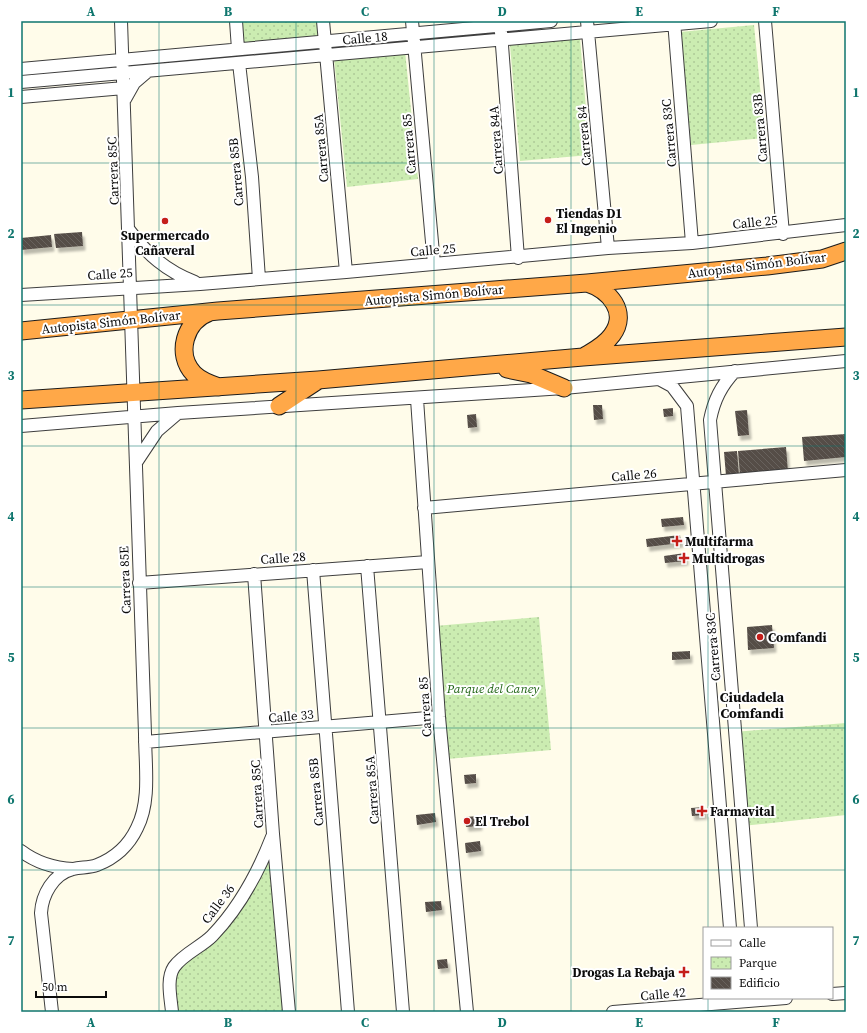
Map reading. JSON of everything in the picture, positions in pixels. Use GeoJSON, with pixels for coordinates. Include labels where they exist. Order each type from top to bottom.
{"type":"FeatureCollection","features":[{"type":"Feature","properties":{"kind":"highway","name":"Autopista Simón Bolívar"},"geometry":{"type":"LineString","coordinates":[[21,331],[218,311],[587,283],[767,266],[822,258],[846,251]]}},
{"type":"Feature","properties":{"kind":"highway"},"geometry":{"type":"LineString","coordinates":[[583,357],[605,343],[615,331],[618,321],[618,310],[611,296],[603,290],[587,283]]}},
{"type":"Feature","properties":{"kind":"highway"},"geometry":{"type":"LineString","coordinates":[[218,311],[201,317],[192,325],[186,335],[184,353],[194,374],[205,382],[222,388]]}},
{"type":"Feature","properties":{"kind":"highway"},"geometry":{"type":"LineString","coordinates":[[21,400],[222,388],[583,357],[846,338]]}},
{"type":"Feature","properties":{"kind":"highway"},"geometry":{"type":"LineString","coordinates":[[479,367],[513,370],[531,374],[564,388]]}},
{"type":"Feature","properties":{"kind":"highway"},"geometry":{"type":"LineString","coordinates":[[279,406],[318,380]]}},
{"type":"Feature","properties":{"kind":"street","name":"Carrera 85C"},"geometry":{"type":"LineString","coordinates":[[122,21],[132,320]]}},
{"type":"Feature","properties":{"kind":"street"},"geometry":{"type":"LineString","coordinates":[[236,21],[238,49]]}},
{"type":"Feature","properties":{"kind":"street","name":"Carrera 85A"},"geometry":{"type":"LineString","coordinates":[[323,21],[346,272]]}},
{"type":"Feature","properties":{"kind":"street","name":"Carrera 85"},"geometry":{"type":"LineString","coordinates":[[412,21],[434,264]]}},
{"type":"Feature","properties":{"kind":"street","name":"Calle 18"},"geometry":{"type":"LineString","coordinates":[[21,69],[413,34],[501,23],[551,21]]}},
{"type":"Feature","properties":{"kind":"street","name":"Calle 18"},"geometry":{"type":"LineString","coordinates":[[21,82],[502,40],[588,26],[711,21]]}},
{"type":"Feature","properties":{"kind":"street","name":"Carrera 83B"},"geometry":{"type":"LineString","coordinates":[[765,21],[783,234]]}},
{"type":"Feature","properties":{"kind":"street","name":"Carrera 84A"},"geometry":{"type":"LineString","coordinates":[[501,23],[518,258]]}},
{"type":"Feature","properties":{"kind":"street","name":"Carrera 83C"},"geometry":{"type":"LineString","coordinates":[[674,23],[692,243]]}},
{"type":"Feature","properties":{"kind":"street","name":"Carrera 84"},"geometry":{"type":"LineString","coordinates":[[588,26],[608,248]]}},
{"type":"Feature","properties":{"kind":"street"},"geometry":{"type":"LineString","coordinates":[[122,36],[132,49],[146,58]]}},
{"type":"Feature","properties":{"kind":"street","name":"Carrera 85B"},"geometry":{"type":"LineString","coordinates":[[239,63],[252,177],[259,279]]}},
{"type":"Feature","properties":{"kind":"street"},"geometry":{"type":"LineString","coordinates":[[21,97],[124,94],[148,71]]}},
{"type":"Feature","properties":{"kind":"street","name":"Calle 25"},"geometry":{"type":"LineString","coordinates":[[21,295],[130,287],[200,284],[518,258],[608,248],[692,243],[783,234],[846,225]]}},
{"type":"Feature","properties":{"kind":"street"},"geometry":{"type":"LineString","coordinates":[[129,230],[143,248],[159,264],[178,276],[200,284]]}},
{"type":"Feature","properties":{"kind":"street","name":"Carrera 85E"},"geometry":{"type":"LineString","coordinates":[[73,869],[91,867],[116,854],[132,837],[143,814],[145,797],[145,742],[132,320]]}},
{"type":"Feature","properties":{"kind":"street"},"geometry":{"type":"LineString","coordinates":[[21,426],[178,413],[564,388],[846,360]]}},
{"type":"Feature","properties":{"kind":"street","name":"Carrera 83C"},"geometry":{"type":"LineString","coordinates":[[735,371],[719,390],[711,413],[710,431],[732,716],[751,927]]}},
{"type":"Feature","properties":{"kind":"street","name":"Carrera 83C"},"geometry":{"type":"LineString","coordinates":[[659,379],[672,386],[687,406],[730,927]]}},
{"type":"Feature","properties":{"kind":"street","name":"Carrera 85"},"geometry":{"type":"LineString","coordinates":[[417,398],[439,717],[468,1012]]}},
{"type":"Feature","properties":{"kind":"street"},"geometry":{"type":"LineString","coordinates":[[136,462],[156,431],[178,413]]}},
{"type":"Feature","properties":{"kind":"street","name":"Calle 26"},"geometry":{"type":"LineString","coordinates":[[424,508],[846,470]]}},
{"type":"Feature","properties":{"kind":"street","name":"Calle 28"},"geometry":{"type":"LineString","coordinates":[[139,583],[428,562]]}},
{"type":"Feature","properties":{"kind":"street","name":"Carrera 85A"},"geometry":{"type":"LineString","coordinates":[[366,566],[381,722],[403,1012]]}},
{"type":"Feature","properties":{"kind":"street","name":"Carrera 85B"},"geometry":{"type":"LineString","coordinates":[[313,570],[324,727],[348,1012]]}},
{"type":"Feature","properties":{"kind":"street","name":"Carrera 85C"},"geometry":{"type":"LineString","coordinates":[[254,574],[267,732],[273,834],[289,1012]]}},
{"type":"Feature","properties":{"kind":"street"},"geometry":{"type":"LineString","coordinates":[[712,716],[716,722],[723,724],[729,722],[732,716]]}},
{"type":"Feature","properties":{"kind":"street","name":"Calle 33"},"geometry":{"type":"LineString","coordinates":[[145,742],[439,717]]}},
{"type":"Feature","properties":{"kind":"street"},"geometry":{"type":"LineString","coordinates":[[716,766],[719,761],[726,757],[731,758],[737,764]]}},
{"type":"Feature","properties":{"kind":"street","name":"Calle 36"},"geometry":{"type":"LineString","coordinates":[[172,1012],[170,979],[174,967],[183,958],[203,944],[236,907],[256,873],[273,834]]}},
{"type":"Feature","properties":{"kind":"street"},"geometry":{"type":"LineString","coordinates":[[21,851],[38,862],[50,866],[73,869]]}},
{"type":"Feature","properties":{"kind":"street"},"geometry":{"type":"LineString","coordinates":[[52,1012],[41,913],[42,903],[51,884],[73,869]]}},
{"type":"Feature","properties":{"kind":"street"},"geometry":{"type":"LineString","coordinates":[[833,994],[846,993]]}},
{"type":"Feature","properties":{"kind":"street"},"geometry":{"type":"LineString","coordinates":[[700,1005],[710,999]]}},
{"type":"Feature","properties":{"kind":"street","name":"Calle 42"},"geometry":{"type":"LineString","coordinates":[[613,1012],[700,1005],[757,1004],[781,999]]}},
{"type":"Feature","properties":{"kind":"green space"},"geometry":{"type":"Polygon","coordinates":[[[240,21],[318,21],[319,36],[241,43],[240,21]]]}},
{"type":"Feature","properties":{"kind":"green space"},"geometry":{"type":"Polygon","coordinates":[[[754,25],[765,138],[691,145],[680,32],[754,25]]]}},
{"type":"Feature","properties":{"kind":"green space"},"geometry":{"type":"Polygon","coordinates":[[[580,39],[590,155],[520,161],[510,45],[580,39]]]}},
{"type":"Feature","properties":{"kind":"green space"},"geometry":{"type":"Polygon","coordinates":[[[405,51],[418,179],[347,187],[334,58],[405,51]]]}},
{"type":"Feature","properties":{"kind":"green space","name":"Parque del Caney"},"geometry":{"type":"Polygon","coordinates":[[[539,617],[551,750],[447,759],[435,626],[539,617]]]}},
{"type":"Feature","properties":{"kind":"green space"},"geometry":{"type":"Polygon","coordinates":[[[846,723],[846,815],[742,826],[734,732],[846,723]]]}},
{"type":"Feature","properties":{"kind":"green space"},"geometry":{"type":"Polygon","coordinates":[[[273,834],[289,1012],[172,1012],[174,967],[216,931],[273,834]]]}},
{"type":"Feature","properties":{"kind":"building"},"geometry":{"type":"Polygon","coordinates":[[[82,232],[83,246],[56,248],[54,234],[82,232]]]}},
{"type":"Feature","properties":{"kind":"building"},"geometry":{"type":"Polygon","coordinates":[[[51,235],[52,247],[21,250],[21,238],[51,235]]]}},
{"type":"Feature","properties":{"kind":"building"},"geometry":{"type":"Polygon","coordinates":[[[593,405],[602,405],[603,419],[594,420],[593,405]]]}},
{"type":"Feature","properties":{"kind":"building"},"geometry":{"type":"Polygon","coordinates":[[[673,408],[673,416],[664,417],[663,409],[673,408]]]}},
{"type":"Feature","properties":{"kind":"building"},"geometry":{"type":"Polygon","coordinates":[[[747,410],[749,435],[738,436],[735,411],[747,410]]]}},
{"type":"Feature","properties":{"kind":"building"},"geometry":{"type":"Polygon","coordinates":[[[476,414],[477,427],[468,428],[467,415],[476,414]]]}},
{"type":"Feature","properties":{"kind":"building"},"geometry":{"type":"Polygon","coordinates":[[[846,434],[846,457],[804,461],[802,437],[846,434]]]}},
{"type":"Feature","properties":{"kind":"building"},"geometry":{"type":"Polygon","coordinates":[[[786,447],[788,472],[740,475],[738,451],[786,447]]]}},
{"type":"Feature","properties":{"kind":"building"},"geometry":{"type":"Polygon","coordinates":[[[737,451],[739,475],[726,476],[724,452],[737,451]]]}},
{"type":"Feature","properties":{"kind":"building"},"geometry":{"type":"Polygon","coordinates":[[[683,517],[684,525],[662,527],[661,519],[683,517]]]}},
{"type":"Feature","properties":{"kind":"building"},"geometry":{"type":"Polygon","coordinates":[[[680,535],[681,543],[647,547],[646,539],[680,535]]]}},
{"type":"Feature","properties":{"kind":"building"},"geometry":{"type":"Polygon","coordinates":[[[685,553],[686,561],[665,563],[664,556],[685,553]]]}},
{"type":"Feature","properties":{"kind":"building","name":"Comfandi"},"geometry":{"type":"Polygon","coordinates":[[[772,625],[774,648],[748,650],[747,627],[772,625]]]}},
{"type":"Feature","properties":{"kind":"building"},"geometry":{"type":"Polygon","coordinates":[[[690,651],[690,659],[672,660],[672,652],[690,651]]]}},
{"type":"Feature","properties":{"kind":"building"},"geometry":{"type":"Polygon","coordinates":[[[476,774],[476,783],[465,784],[464,775],[476,774]]]}},
{"type":"Feature","properties":{"kind":"building"},"geometry":{"type":"Polygon","coordinates":[[[704,807],[705,815],[692,816],[691,808],[704,807]]]}},
{"type":"Feature","properties":{"kind":"building"},"geometry":{"type":"Polygon","coordinates":[[[435,813],[436,822],[417,825],[416,815],[435,813]]]}},
{"type":"Feature","properties":{"kind":"building"},"geometry":{"type":"Polygon","coordinates":[[[479,816],[480,826],[466,827],[465,817],[479,816]]]}},
{"type":"Feature","properties":{"kind":"building"},"geometry":{"type":"Polygon","coordinates":[[[480,841],[481,851],[466,853],[465,843],[480,841]]]}},
{"type":"Feature","properties":{"kind":"building"},"geometry":{"type":"Polygon","coordinates":[[[441,901],[442,910],[426,912],[425,902],[441,901]]]}},
{"type":"Feature","properties":{"kind":"building"},"geometry":{"type":"Polygon","coordinates":[[[447,959],[448,968],[438,969],[437,960],[447,959]]]}},
{"type":"Feature","properties":{"kind":"place","name":"Tiendas D1 El Ingenio"},"geometry":{"type":"Point","coordinates":[548,220]}},
{"type":"Feature","properties":{"kind":"place","name":"Supermercado Cañaveral"},"geometry":{"type":"Point","coordinates":[165,221]}},
{"type":"Feature","properties":{"kind":"place","name":"Multifarma"},"geometry":{"type":"Point","coordinates":[677,541]}},
{"type":"Feature","properties":{"kind":"place","name":"Multidrogas"},"geometry":{"type":"Point","coordinates":[684,558]}},
{"type":"Feature","properties":{"kind":"place","name":"Comfandi"},"geometry":{"type":"Point","coordinates":[760,637]}},
{"type":"Feature","properties":{"kind":"place","name":"Farmavital"},"geometry":{"type":"Point","coordinates":[702,811]}},
{"type":"Feature","properties":{"kind":"place","name":"El Trebol"},"geometry":{"type":"Point","coordinates":[467,821]}},
{"type":"Feature","properties":{"kind":"place","name":"Drogas La Rebaja"},"geometry":{"type":"Point","coordinates":[684,972]}},
{"type":"Feature","properties":{"kind":"district","name":"Ciudadela Comfandi"},"geometry":{"type":"Point","coordinates":[752,706]}}]}
